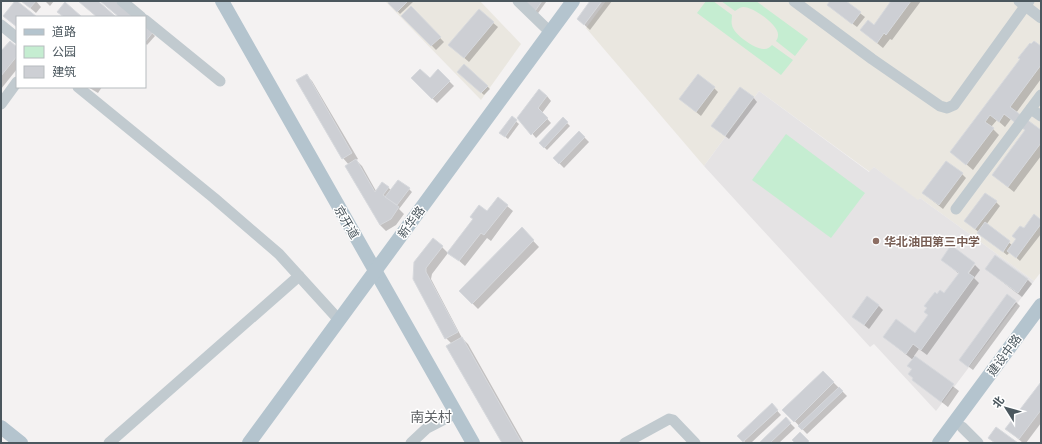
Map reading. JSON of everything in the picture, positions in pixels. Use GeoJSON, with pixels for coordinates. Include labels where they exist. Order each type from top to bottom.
{"type":"FeatureCollection","features":[{"type":"Feature","properties":{"kind":"main road","name":"京开道"},"geometry":{"type":"LineString","coordinates":[[222,1],[473,443]]}},
{"type":"Feature","properties":{"kind":"main road","name":"新华路"},"geometry":{"type":"LineString","coordinates":[[249,443],[573,1]]}},
{"type":"Feature","properties":{"kind":"main road","name":"建设中路"},"geometry":{"type":"LineString","coordinates":[[939,443],[1041,305]]}},
{"type":"Feature","properties":{"kind":"main road","name":"建设中路"},"geometry":{"type":"LineString","coordinates":[[950,443],[1041,320]]}},
{"type":"Feature","properties":{"kind":"main road"},"geometry":{"type":"LineString","coordinates":[[1,427],[21,443]]}},
{"type":"Feature","properties":{"kind":"street"},"geometry":{"type":"LineString","coordinates":[[122,1],[140,16]]}},
{"type":"Feature","properties":{"kind":"street"},"geometry":{"type":"LineString","coordinates":[[518,1],[550,32]]}},
{"type":"Feature","properties":{"kind":"street"},"geometry":{"type":"LineString","coordinates":[[794,1],[872,59],[940,106],[947,108],[954,105],[1024,3],[1041,18]]}},
{"type":"Feature","properties":{"kind":"street"},"geometry":{"type":"LineString","coordinates":[[146,21],[220,81]]}},
{"type":"Feature","properties":{"kind":"street"},"geometry":{"type":"LineString","coordinates":[[1,24],[16,37]]}},
{"type":"Feature","properties":{"kind":"street"},"geometry":{"type":"LineString","coordinates":[[1,104],[16,83]]}},
{"type":"Feature","properties":{"kind":"street"},"geometry":{"type":"LineString","coordinates":[[79,88],[220,203],[279,254],[339,320]]}},
{"type":"Feature","properties":{"kind":"street"},"geometry":{"type":"LineString","coordinates":[[956,209],[1041,95]]}},
{"type":"Feature","properties":{"kind":"street"},"geometry":{"type":"LineString","coordinates":[[1031,109],[1041,116]]}},
{"type":"Feature","properties":{"kind":"street"},"geometry":{"type":"LineString","coordinates":[[109,443],[299,276]]}},
{"type":"Feature","properties":{"kind":"street"},"geometry":{"type":"LineString","coordinates":[[411,443],[427,428],[456,413]]}},
{"type":"Feature","properties":{"kind":"street"},"geometry":{"type":"LineString","coordinates":[[625,443],[669,419],[673,420],[695,443]]}},
{"type":"Feature","properties":{"kind":"street"},"geometry":{"type":"LineString","coordinates":[[962,427],[978,443]]}},
{"type":"Feature","properties":{"kind":"shaded area"},"geometry":{"type":"Polygon","coordinates":[[[385,1],[480,1],[521,44],[481,100],[385,1]]]}},
{"type":"Feature","properties":{"kind":"shaded area"},"geometry":{"type":"Polygon","coordinates":[[[606,1],[1041,1],[1041,272],[1034,281],[920,198],[918,201],[874,167],[870,172],[759,91],[704,166],[586,28],[606,1]]]}},
{"type":"Feature","properties":{"kind":"shaded area","name":"华北油田第三中学"},"geometry":{"type":"Polygon","coordinates":[[[759,91],[869,172],[874,167],[918,200],[920,198],[1034,281],[936,411],[874,344],[870,347],[704,166],[759,91]]]}},
{"type":"Feature","properties":{"kind":"green space"},"geometry":{"type":"Polygon","coordinates":[[[706,1],[713,1],[732,15],[733,29],[745,41],[760,49],[767,49],[772,45],[793,60],[781,75],[697,13],[706,1]]]}},
{"type":"Feature","properties":{"kind":"green space"},"geometry":{"type":"Polygon","coordinates":[[[721,1],[756,1],[808,39],[795,56],[776,41],[778,36],[777,31],[770,21],[747,8],[742,7],[735,11],[721,1]]]}},
{"type":"Feature","properties":{"kind":"green space"},"geometry":{"type":"Polygon","coordinates":[[[786,134],[865,193],[831,238],[752,180],[786,134]]]}},
{"type":"Feature","properties":{"kind":"building"},"geometry":{"type":"Polygon","coordinates":[[[15,1],[17,1],[36,16],[16,16],[16,26],[3,16],[15,1]]]}},
{"type":"Feature","properties":{"kind":"building"},"geometry":{"type":"Polygon","coordinates":[[[21,1],[36,1],[30,8],[21,1]]]}},
{"type":"Feature","properties":{"kind":"building"},"geometry":{"type":"Polygon","coordinates":[[[78,1],[98,1],[115,16],[96,16],[78,1]]]}},
{"type":"Feature","properties":{"kind":"building"},"geometry":{"type":"Polygon","coordinates":[[[100,1],[120,1],[135,14],[133,16],[118,16],[100,1]]]}},
{"type":"Feature","properties":{"kind":"building"},"geometry":{"type":"Polygon","coordinates":[[[391,1],[408,1],[397,12],[388,3],[391,1]]]}},
{"type":"Feature","properties":{"kind":"building"},"geometry":{"type":"Polygon","coordinates":[[[523,1],[542,1],[533,14],[523,1]]]}},
{"type":"Feature","properties":{"kind":"building"},"geometry":{"type":"Polygon","coordinates":[[[590,1],[602,1],[584,25],[577,19],[590,1]]]}},
{"type":"Feature","properties":{"kind":"building"},"geometry":{"type":"Polygon","coordinates":[[[830,1],[846,1],[861,12],[852,24],[827,5],[830,1]]]}},
{"type":"Feature","properties":{"kind":"building"},"geometry":{"type":"Polygon","coordinates":[[[891,1],[911,1],[886,35],[884,33],[877,43],[860,30],[868,20],[874,25],[891,1]]]}},
{"type":"Feature","properties":{"kind":"building"},"geometry":{"type":"Polygon","coordinates":[[[65,2],[81,16],[63,16],[57,12],[65,2]]]}},
{"type":"Feature","properties":{"kind":"building"},"geometry":{"type":"Polygon","coordinates":[[[411,6],[441,37],[431,46],[401,16],[411,6]]]}},
{"type":"Feature","properties":{"kind":"building"},"geometry":{"type":"Polygon","coordinates":[[[479,9],[494,22],[464,58],[448,45],[479,9]]]}},
{"type":"Feature","properties":{"kind":"building"},"geometry":{"type":"Polygon","coordinates":[[[146,26],[153,32],[146,41],[146,26]]]}},
{"type":"Feature","properties":{"kind":"building"},"geometry":{"type":"Polygon","coordinates":[[[10,41],[16,46],[16,57],[1,76],[1,51],[10,41]]]}},
{"type":"Feature","properties":{"kind":"building"},"geometry":{"type":"Polygon","coordinates":[[[1034,41],[1041,46],[1041,65],[1010,107],[1041,130],[1041,143],[1008,187],[992,175],[1025,130],[1004,114],[999,122],[990,115],[985,122],[994,128],[966,165],[950,152],[1020,59],[1018,58],[1030,43],[1031,44],[1034,41]]]}},
{"type":"Feature","properties":{"kind":"building"},"geometry":{"type":"Polygon","coordinates":[[[464,64],[488,86],[481,93],[457,72],[464,64]]]}},
{"type":"Feature","properties":{"kind":"building"},"geometry":{"type":"Polygon","coordinates":[[[420,69],[430,78],[438,69],[450,81],[432,99],[411,78],[420,69]]]}},
{"type":"Feature","properties":{"kind":"building"},"geometry":{"type":"Polygon","coordinates":[[[307,74],[352,153],[342,159],[296,80],[307,74]]]}},
{"type":"Feature","properties":{"kind":"building"},"geometry":{"type":"Polygon","coordinates":[[[698,74],[715,87],[696,112],[679,99],[698,74]]]}},
{"type":"Feature","properties":{"kind":"building"},"geometry":{"type":"Polygon","coordinates":[[[740,87],[754,97],[725,136],[711,126],[740,87]]]}},
{"type":"Feature","properties":{"kind":"building"},"geometry":{"type":"Polygon","coordinates":[[[539,89],[547,96],[538,108],[548,118],[531,135],[517,118],[539,89]]]}},
{"type":"Feature","properties":{"kind":"building"},"geometry":{"type":"Polygon","coordinates":[[[512,116],[517,120],[505,137],[499,133],[512,116]]]}},
{"type":"Feature","properties":{"kind":"building"},"geometry":{"type":"Polygon","coordinates":[[[563,117],[568,122],[544,148],[539,143],[563,117]]]}},
{"type":"Feature","properties":{"kind":"building"},"geometry":{"type":"Polygon","coordinates":[[[579,131],[585,137],[559,164],[553,158],[579,131]]]}},
{"type":"Feature","properties":{"kind":"building"},"geometry":{"type":"Polygon","coordinates":[[[356,159],[375,192],[382,182],[389,187],[383,195],[399,207],[391,219],[380,225],[345,166],[356,159]]]}},
{"type":"Feature","properties":{"kind":"building"},"geometry":{"type":"Polygon","coordinates":[[[946,161],[963,173],[939,205],[922,193],[946,161]]]}},
{"type":"Feature","properties":{"kind":"building"},"geometry":{"type":"Polygon","coordinates":[[[398,180],[410,188],[397,205],[385,197],[398,180]]]}},
{"type":"Feature","properties":{"kind":"building"},"geometry":{"type":"Polygon","coordinates":[[[985,193],[997,201],[975,229],[964,221],[985,193]]]}},
{"type":"Feature","properties":{"kind":"building"},"geometry":{"type":"Polygon","coordinates":[[[498,197],[508,205],[484,235],[481,233],[459,261],[447,253],[473,219],[470,217],[479,205],[487,211],[498,197]]]}},
{"type":"Feature","properties":{"kind":"building"},"geometry":{"type":"Polygon","coordinates":[[[1034,214],[1041,220],[1041,224],[1016,258],[1007,251],[1016,239],[1012,236],[1020,226],[1024,228],[1034,214]]]}},
{"type":"Feature","properties":{"kind":"building"},"geometry":{"type":"Polygon","coordinates":[[[985,222],[1010,241],[1003,252],[977,233],[985,222]]]}},
{"type":"Feature","properties":{"kind":"building"},"geometry":{"type":"Polygon","coordinates":[[[522,227],[534,240],[472,304],[459,291],[522,227]]]}},
{"type":"Feature","properties":{"kind":"building"},"geometry":{"type":"Polygon","coordinates":[[[433,238],[443,246],[426,268],[426,272],[458,332],[445,339],[413,279],[414,262],[433,238]]]}},
{"type":"Feature","properties":{"kind":"building"},"geometry":{"type":"Polygon","coordinates":[[[951,245],[975,263],[968,273],[974,277],[921,350],[913,344],[906,354],[883,337],[896,319],[915,333],[928,315],[924,312],[927,308],[924,306],[935,292],[937,294],[940,290],[944,293],[959,273],[941,260],[951,245]]]}},
{"type":"Feature","properties":{"kind":"building"},"geometry":{"type":"Polygon","coordinates":[[[995,255],[1028,279],[1018,293],[985,269],[995,255]]]}},
{"type":"Feature","properties":{"kind":"building"},"geometry":{"type":"Polygon","coordinates":[[[1007,294],[1016,301],[968,367],[959,360],[1007,294]]]}},
{"type":"Feature","properties":{"kind":"building"},"geometry":{"type":"Polygon","coordinates":[[[867,296],[879,305],[864,325],[852,317],[867,296]]]}},
{"type":"Feature","properties":{"kind":"building"},"geometry":{"type":"Polygon","coordinates":[[[462,337],[522,443],[502,443],[446,346],[462,337]]]}},
{"type":"Feature","properties":{"kind":"building"},"geometry":{"type":"Polygon","coordinates":[[[915,356],[954,384],[941,402],[912,380],[913,378],[908,374],[912,369],[907,366],[915,356]]]}},
{"type":"Feature","properties":{"kind":"building"},"geometry":{"type":"Polygon","coordinates":[[[823,371],[834,382],[794,422],[782,410],[823,371]]]}},
{"type":"Feature","properties":{"kind":"building"},"geometry":{"type":"Polygon","coordinates":[[[1041,382],[1041,410],[1019,439],[1005,429],[1041,382]]]}},
{"type":"Feature","properties":{"kind":"building"},"geometry":{"type":"Polygon","coordinates":[[[839,387],[843,391],[802,430],[798,426],[839,387]]]}},
{"type":"Feature","properties":{"kind":"building"},"geometry":{"type":"Polygon","coordinates":[[[772,403],[778,410],[743,442],[737,436],[772,403]]]}},
{"type":"Feature","properties":{"kind":"building"},"geometry":{"type":"Polygon","coordinates":[[[786,417],[791,423],[770,443],[759,443],[786,417]]]}},
{"type":"Feature","properties":{"kind":"building"},"geometry":{"type":"Polygon","coordinates":[[[996,427],[1018,443],[995,443],[988,438],[996,427]]]}},
{"type":"Feature","properties":{"kind":"building"},"geometry":{"type":"Polygon","coordinates":[[[800,432],[809,441],[807,443],[795,443],[792,440],[800,432]]]}},
{"type":"Feature","properties":{"kind":"place","name":"华北油田第三中学"},"geometry":{"type":"Point","coordinates":[876,241]}},
{"type":"Feature","properties":{"kind":"district","name":"南关村"},"geometry":{"type":"Point","coordinates":[431,417]}}]}
